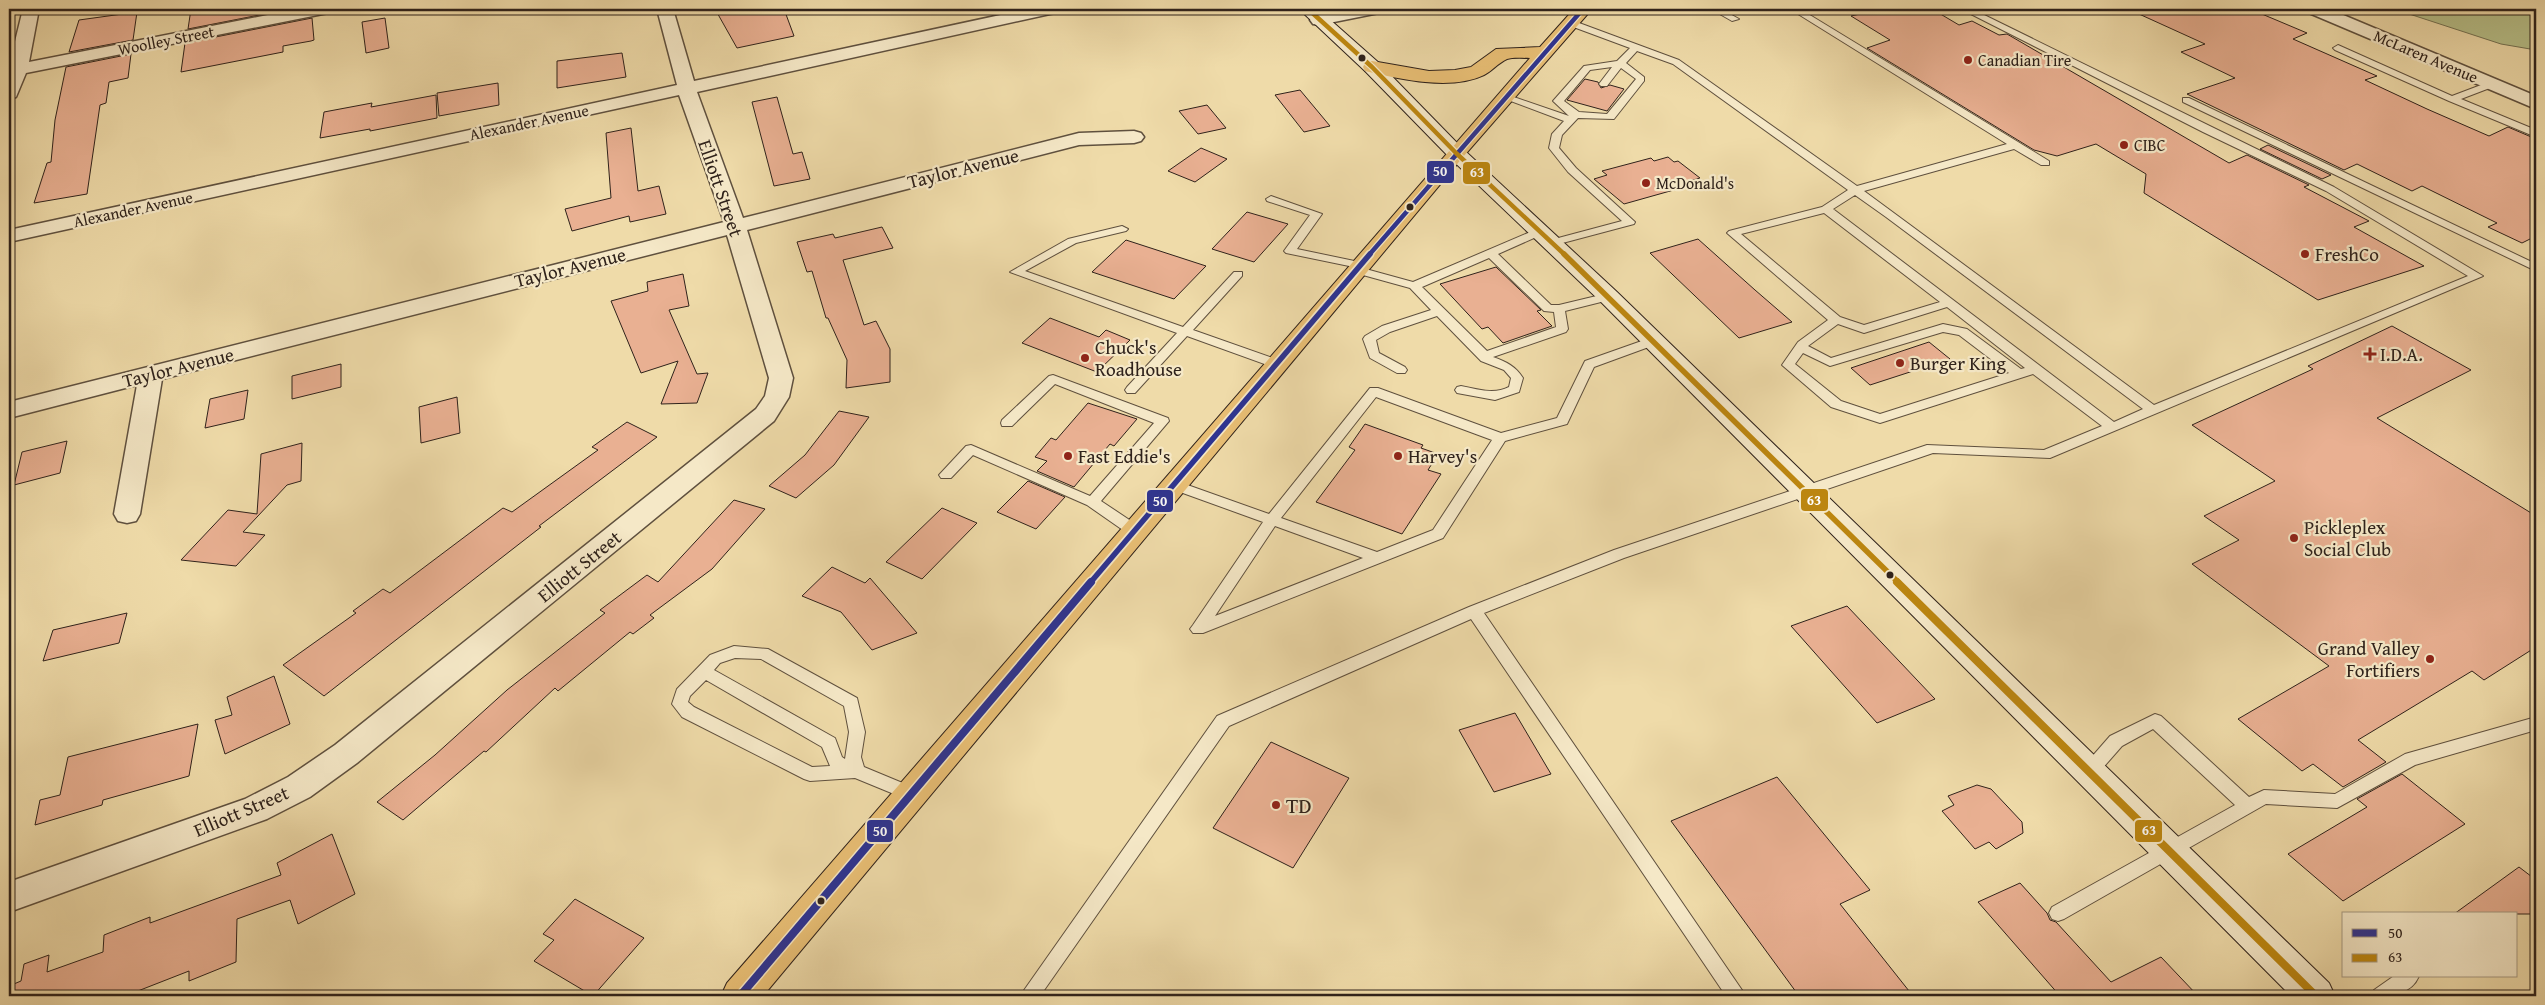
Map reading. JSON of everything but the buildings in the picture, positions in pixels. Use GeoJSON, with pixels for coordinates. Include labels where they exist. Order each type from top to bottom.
{"type":"FeatureCollection","features":[{"type":"Feature","properties":{"kind":"main road"},"geometry":{"type":"LineString","coordinates":[[740,996],[1456,153],[1583,9]]}},
{"type":"Feature","properties":{"kind":"main road"},"geometry":{"type":"LineString","coordinates":[[1313,14],[1372,67],[1456,153],[1609,297],[2316,996]]}},
{"type":"Feature","properties":{"kind":"main road"},"geometry":{"type":"LineString","coordinates":[[1372,67],[1429,77],[1446,77],[1477,70],[1504,53],[1544,52]]}},
{"type":"Feature","properties":{"kind":"street"},"geometry":{"type":"LineString","coordinates":[[9,93],[13,70],[31,9]]}},
{"type":"Feature","properties":{"kind":"street","name":"Woolley Street"},"geometry":{"type":"LineString","coordinates":[[13,70],[323,9]]}},
{"type":"Feature","properties":{"kind":"street","name":"Elliott Street"},"geometry":{"type":"LineString","coordinates":[[9,897],[256,809],[299,787],[346,754],[765,415],[777,397],[781,378],[735,225],[688,88],[665,9]]}},
{"type":"Feature","properties":{"kind":"street","name":"Alexander Avenue"},"geometry":{"type":"LineString","coordinates":[[9,236],[1050,9]]}},
{"type":"Feature","properties":{"kind":"street"},"geometry":{"type":"LineString","coordinates":[[1313,14],[1372,9]]}},
{"type":"Feature","properties":{"kind":"street","name":"McLaren Avenue"},"geometry":{"type":"LineString","coordinates":[[2315,9],[2536,103]]}},
{"type":"Feature","properties":{"kind":"street","name":"Taylor Avenue"},"geometry":{"type":"LineString","coordinates":[[9,410],[735,225],[1079,140],[1134,137]]}},
{"type":"Feature","properties":{"kind":"street"},"geometry":{"type":"LineString","coordinates":[[127,514],[151,374]]}},
{"type":"Feature","properties":{"kind":"lane"},"geometry":{"type":"LineString","coordinates":[[1715,9],[1735,19]]}},
{"type":"Feature","properties":{"kind":"lane"},"geometry":{"type":"LineString","coordinates":[[1794,9],[2045,163]]}},
{"type":"Feature","properties":{"kind":"lane"},"geometry":{"type":"LineString","coordinates":[[1028,996],[1223,721],[1474,611],[1619,554],[1932,448],[2045,455],[2477,276],[2330,190],[2207,130],[2066,56],[1965,9]]}},
{"type":"Feature","properties":{"kind":"lane"},"geometry":{"type":"LineString","coordinates":[[1571,22],[1676,62],[1856,190],[2153,410]]}},
{"type":"Feature","properties":{"kind":"lane"},"geometry":{"type":"LineString","coordinates":[[1604,84],[1620,63],[1636,47]]}},
{"type":"Feature","properties":{"kind":"lane"},"geometry":{"type":"LineString","coordinates":[[2338,48],[2536,134]]}},
{"type":"Feature","properties":{"kind":"lane"},"geometry":{"type":"LineString","coordinates":[[1505,97],[1574,117],[1610,116],[1641,79],[1620,63],[1586,68],[1558,101],[1574,117]]}},
{"type":"Feature","properties":{"kind":"lane"},"geometry":{"type":"LineString","coordinates":[[2452,99],[2492,84]]}},
{"type":"Feature","properties":{"kind":"lane"},"geometry":{"type":"LineString","coordinates":[[2186,100],[2536,268]]}},
{"type":"Feature","properties":{"kind":"lane"},"geometry":{"type":"LineString","coordinates":[[1414,286],[1492,254],[1545,238],[1630,222],[1572,170],[1554,148],[1557,134],[1586,105]]}},
{"type":"Feature","properties":{"kind":"lane"},"geometry":{"type":"LineString","coordinates":[[1948,303],[1864,329],[1836,320],[1734,233],[1826,209],[1856,190],[2016,145]]}},
{"type":"Feature","properties":{"kind":"lane"},"geometry":{"type":"LineString","coordinates":[[1271,199],[1317,214],[1290,251],[1358,268],[1414,286],[1484,354],[1485,358],[1508,367],[1517,378],[1515,388],[1506,395],[1496,397],[1461,390]]}},
{"type":"Feature","properties":{"kind":"lane"},"geometry":{"type":"LineString","coordinates":[[1826,209],[2112,427]]}},
{"type":"Feature","properties":{"kind":"lane"},"geometry":{"type":"LineString","coordinates":[[1122,229],[1072,241],[1016,272],[1277,364]]}},
{"type":"Feature","properties":{"kind":"lane"},"geometry":{"type":"LineString","coordinates":[[1492,254],[1548,308],[1559,309],[1609,297]]}},
{"type":"Feature","properties":{"kind":"lane"},"geometry":{"type":"LineString","coordinates":[[1131,390],[1238,274]]}},
{"type":"Feature","properties":{"kind":"lane"},"geometry":{"type":"LineString","coordinates":[[1484,354],[1502,351],[1562,329],[1559,309]]}},
{"type":"Feature","properties":{"kind":"lane"},"geometry":{"type":"LineString","coordinates":[[1401,370],[1374,355],[1369,339],[1386,329],[1439,311]]}},
{"type":"Feature","properties":{"kind":"lane"},"geometry":{"type":"LineString","coordinates":[[1836,320],[1800,347],[1788,365],[1836,404],[1880,419],[2034,369]]}},
{"type":"Feature","properties":{"kind":"lane"},"geometry":{"type":"LineString","coordinates":[[1800,347],[1830,362],[1943,328],[1963,332],[2019,374]]}},
{"type":"Feature","properties":{"kind":"lane"},"geometry":{"type":"LineString","coordinates":[[1500,438],[1438,534],[1198,629],[1272,520],[1374,391],[1500,438],[1562,421],[1589,364],[1652,340]]}},
{"type":"Feature","properties":{"kind":"lane"},"geometry":{"type":"LineString","coordinates":[[1007,424],[1053,379],[1164,421],[1092,502]]}},
{"type":"Feature","properties":{"kind":"lane"},"geometry":{"type":"LineString","coordinates":[[946,475],[971,449],[1092,502],[1135,531]]}},
{"type":"Feature","properties":{"kind":"lane"},"geometry":{"type":"LineString","coordinates":[[1174,485],[1378,558]]}},
{"type":"Feature","properties":{"kind":"lane"},"geometry":{"type":"LineString","coordinates":[[1474,611],[1737,996]]}},
{"type":"Feature","properties":{"kind":"lane"},"geometry":{"type":"LineString","coordinates":[[734,652],[763,653],[851,702],[857,732],[853,757],[857,771],[810,774],[688,712],[680,704],[683,693],[715,659],[734,652]]}},
{"type":"Feature","properties":{"kind":"lane"},"geometry":{"type":"LineString","coordinates":[[704,672],[829,743],[836,762],[912,794]]}},
{"type":"Feature","properties":{"kind":"lane"},"geometry":{"type":"LineString","coordinates":[[2088,772],[2116,741],[2155,721],[2248,806]]}},
{"type":"Feature","properties":{"kind":"lane"},"geometry":{"type":"LineString","coordinates":[[2058,913],[2264,797],[2337,801],[2411,758],[2536,724]]}},
{"type":"Feature","properties":{"kind":"lane"},"geometry":{"type":"LineString","coordinates":[[2381,996],[2407,978]]}},
{"type":"Feature","properties":{"kind":"green space"},"geometry":{"type":"Polygon","coordinates":[[[2394,9],[2536,9],[2536,50],[2501,44],[2394,9]]]}},
{"type":"Feature","properties":{"kind":"transit line","name":"63"},"geometry":{"type":"LineString","coordinates":[[1308,9],[1372,67],[1456,153],[1609,297],[2316,996]]}},
{"type":"Feature","properties":{"kind":"transit line","name":"50"},"geometry":{"type":"LineString","coordinates":[[740,996],[1456,153],[1583,9]]}},
{"type":"Feature","properties":{"kind":"place","name":"Canadian Tire"},"geometry":{"type":"Point","coordinates":[1968,60]}},
{"type":"Feature","properties":{"kind":"place","name":"CIBC"},"geometry":{"type":"Point","coordinates":[2124,145]}},
{"type":"Feature","properties":{"kind":"place","name":"McDonald's"},"geometry":{"type":"Point","coordinates":[1646,183]}},
{"type":"Feature","properties":{"kind":"place","name":"FreshCo"},"geometry":{"type":"Point","coordinates":[2305,254]}},
{"type":"Feature","properties":{"kind":"place","name":"I.D.A."},"geometry":{"type":"Point","coordinates":[2370,354]}},
{"type":"Feature","properties":{"kind":"place","name":"Chuck's Roadhouse"},"geometry":{"type":"Point","coordinates":[1085,358]}},
{"type":"Feature","properties":{"kind":"place","name":"Burger King"},"geometry":{"type":"Point","coordinates":[1900,363]}},
{"type":"Feature","properties":{"kind":"place","name":"Fast Eddie's"},"geometry":{"type":"Point","coordinates":[1068,456]}},
{"type":"Feature","properties":{"kind":"place","name":"Harvey's"},"geometry":{"type":"Point","coordinates":[1398,456]}},
{"type":"Feature","properties":{"kind":"place","name":"Pickleplex Social Club"},"geometry":{"type":"Point","coordinates":[2294,538]}},
{"type":"Feature","properties":{"kind":"place","name":"Grand Valley Fortifiers"},"geometry":{"type":"Point","coordinates":[2430,659]}},
{"type":"Feature","properties":{"kind":"place","name":"TD"},"geometry":{"type":"Point","coordinates":[1276,805]}}]}
